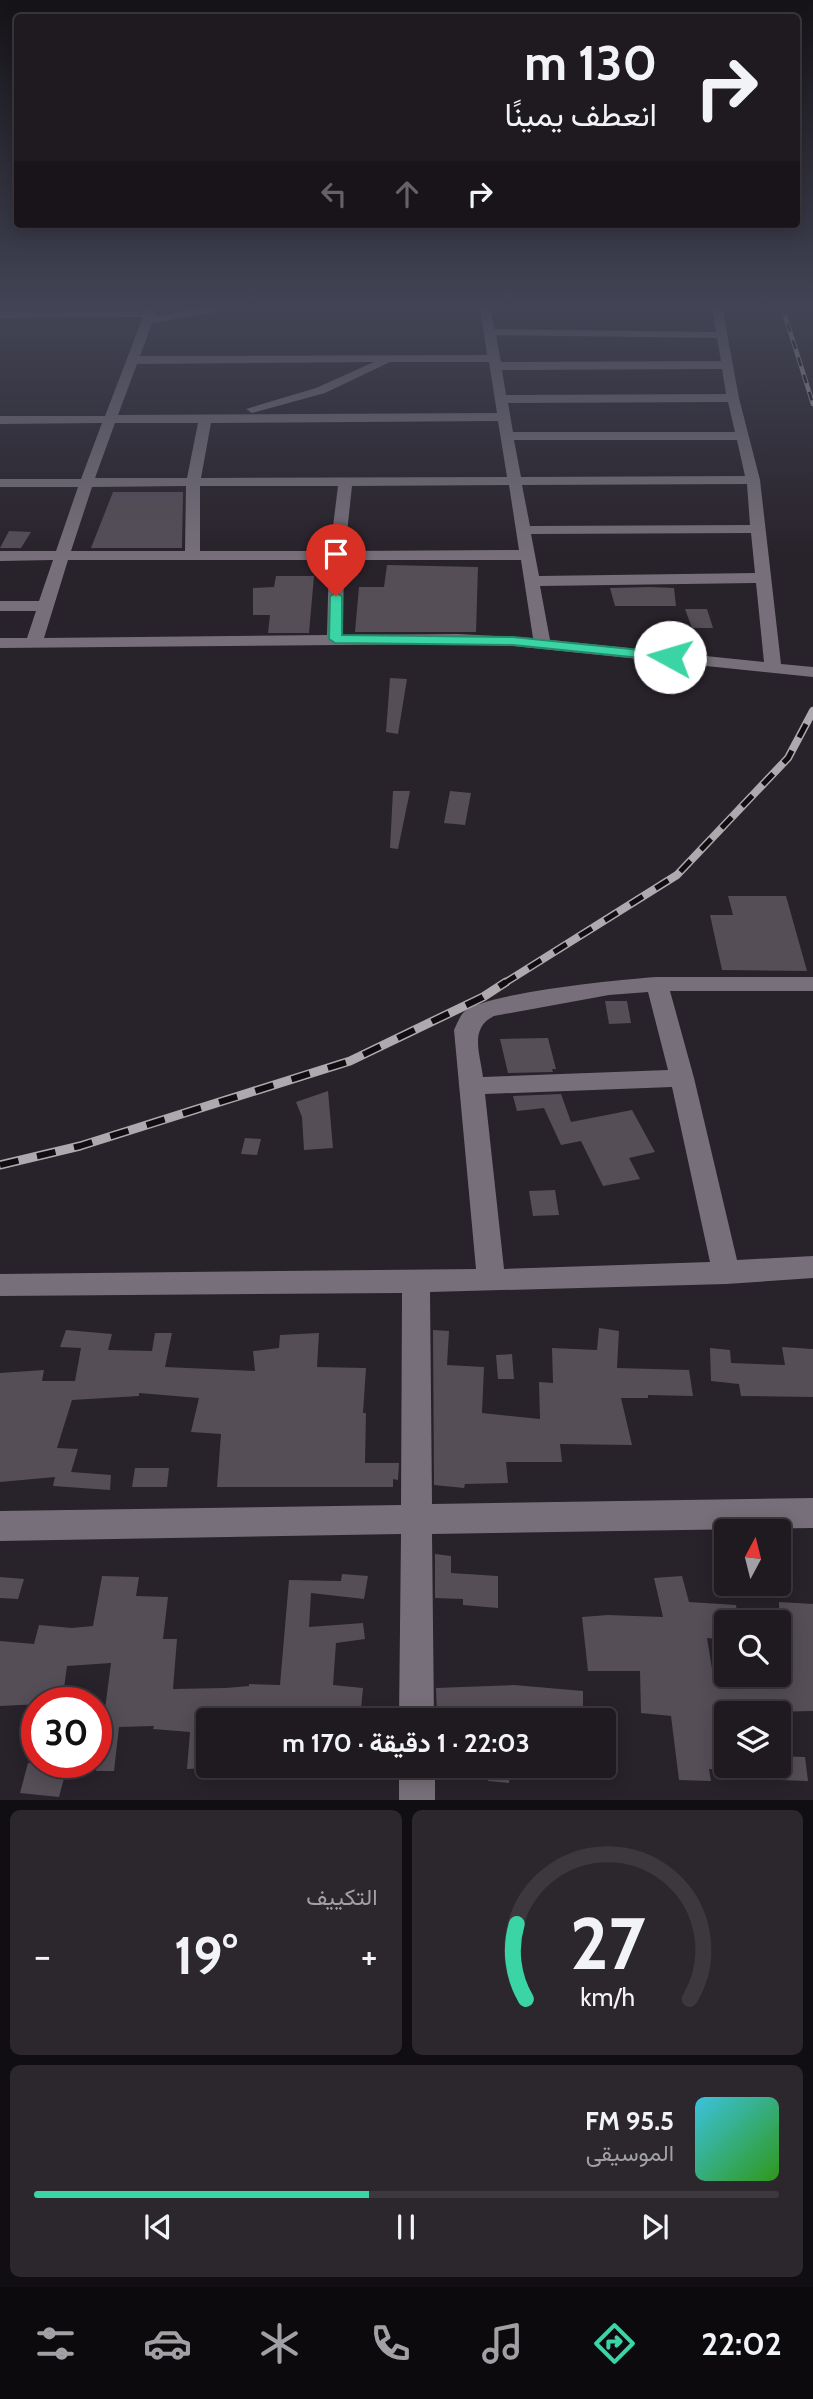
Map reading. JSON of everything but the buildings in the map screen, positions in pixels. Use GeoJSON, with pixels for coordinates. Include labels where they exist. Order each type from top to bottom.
{"type":"FeatureCollection","features":[{"type":"Feature","properties":{"kind":"street"},"geometry":{"type":"LineString","coordinates":[[34,642],[86,483],[121,390]]}},
{"type":"Feature","properties":{"kind":"street"},"geometry":{"type":"LineString","coordinates":[[205,419],[307,397],[324,390]]}},
{"type":"Feature","properties":{"kind":"street"},"geometry":{"type":"LineString","coordinates":[[499,390],[543,646]]}},
{"type":"Feature","properties":{"kind":"street"},"geometry":{"type":"LineString","coordinates":[[732,390],[753,480],[773,668]]}},
{"type":"Feature","properties":{"kind":"street"},"geometry":{"type":"LineString","coordinates":[[501,399],[733,398]]}},
{"type":"Feature","properties":{"kind":"street"},"geometry":{"type":"LineString","coordinates":[[0,420],[504,417]]}},
{"type":"Feature","properties":{"kind":"street"},"geometry":{"type":"LineString","coordinates":[[192,555],[193,482],[205,419]]}},
{"type":"Feature","properties":{"kind":"street"},"geometry":{"type":"LineString","coordinates":[[507,436],[742,436]]}},
{"type":"Feature","properties":{"kind":"street"},"geometry":{"type":"LineString","coordinates":[[0,483],[753,480]]}},
{"type":"Feature","properties":{"kind":"street"},"geometry":{"type":"LineString","coordinates":[[335,639],[337,554],[345,482]]}},
{"type":"Feature","properties":{"kind":"street"},"geometry":{"type":"LineString","coordinates":[[523,530],[760,529]]}},
{"type":"Feature","properties":{"kind":"street"},"geometry":{"type":"LineString","coordinates":[[0,556],[527,555]]}},
{"type":"Feature","properties":{"kind":"street"},"geometry":{"type":"LineString","coordinates":[[531,581],[764,578]]}},
{"type":"Feature","properties":{"kind":"street"},"geometry":{"type":"LineString","coordinates":[[0,606],[46,606]]}},
{"type":"Feature","properties":{"kind":"street"},"geometry":{"type":"LineString","coordinates":[[0,643],[458,639],[513,641],[813,672]]}},
{"type":"Feature","properties":{"kind":"street"},"geometry":{"type":"LineString","coordinates":[[657,984],[682,1077],[726,1273]]}},
{"type":"Feature","properties":{"kind":"street"},"geometry":{"type":"LineString","coordinates":[[491,1278],[466,1030],[472,1017],[488,1009],[609,988],[657,984],[813,984]]}},
{"type":"Feature","properties":{"kind":"street"},"geometry":{"type":"LineString","coordinates":[[471,1086],[682,1077]]}},
{"type":"Feature","properties":{"kind":"street"},"geometry":{"type":"LineString","coordinates":[[0,1285],[416,1282],[726,1273],[813,1267]]}},
{"type":"Feature","properties":{"kind":"street"},"geometry":{"type":"LineString","coordinates":[[416,1282],[417,1708]]}},
{"type":"Feature","properties":{"kind":"street"},"geometry":{"type":"LineString","coordinates":[[0,1526],[813,1513]]}},
{"type":"Feature","properties":{"kind":"street"},"geometry":{"type":"LineString","coordinates":[[417,1778],[417,1800]]}},
{"type":"Feature","properties":{"kind":"railway"},"geometry":{"type":"LineString","coordinates":[[809,390],[813,404]]}},
{"type":"Feature","properties":{"kind":"railway"},"geometry":{"type":"LineString","coordinates":[[503,984],[677,875],[788,758],[813,711]]}},
{"type":"Feature","properties":{"kind":"railway"},"geometry":{"type":"LineString","coordinates":[[0,1165],[80,1146],[350,1061],[483,997],[506,982]]}},
{"type":"Feature","properties":{"kind":"route"},"geometry":{"type":"LineString","coordinates":[[336,596],[335,639],[513,641],[670,657]]}}]}
